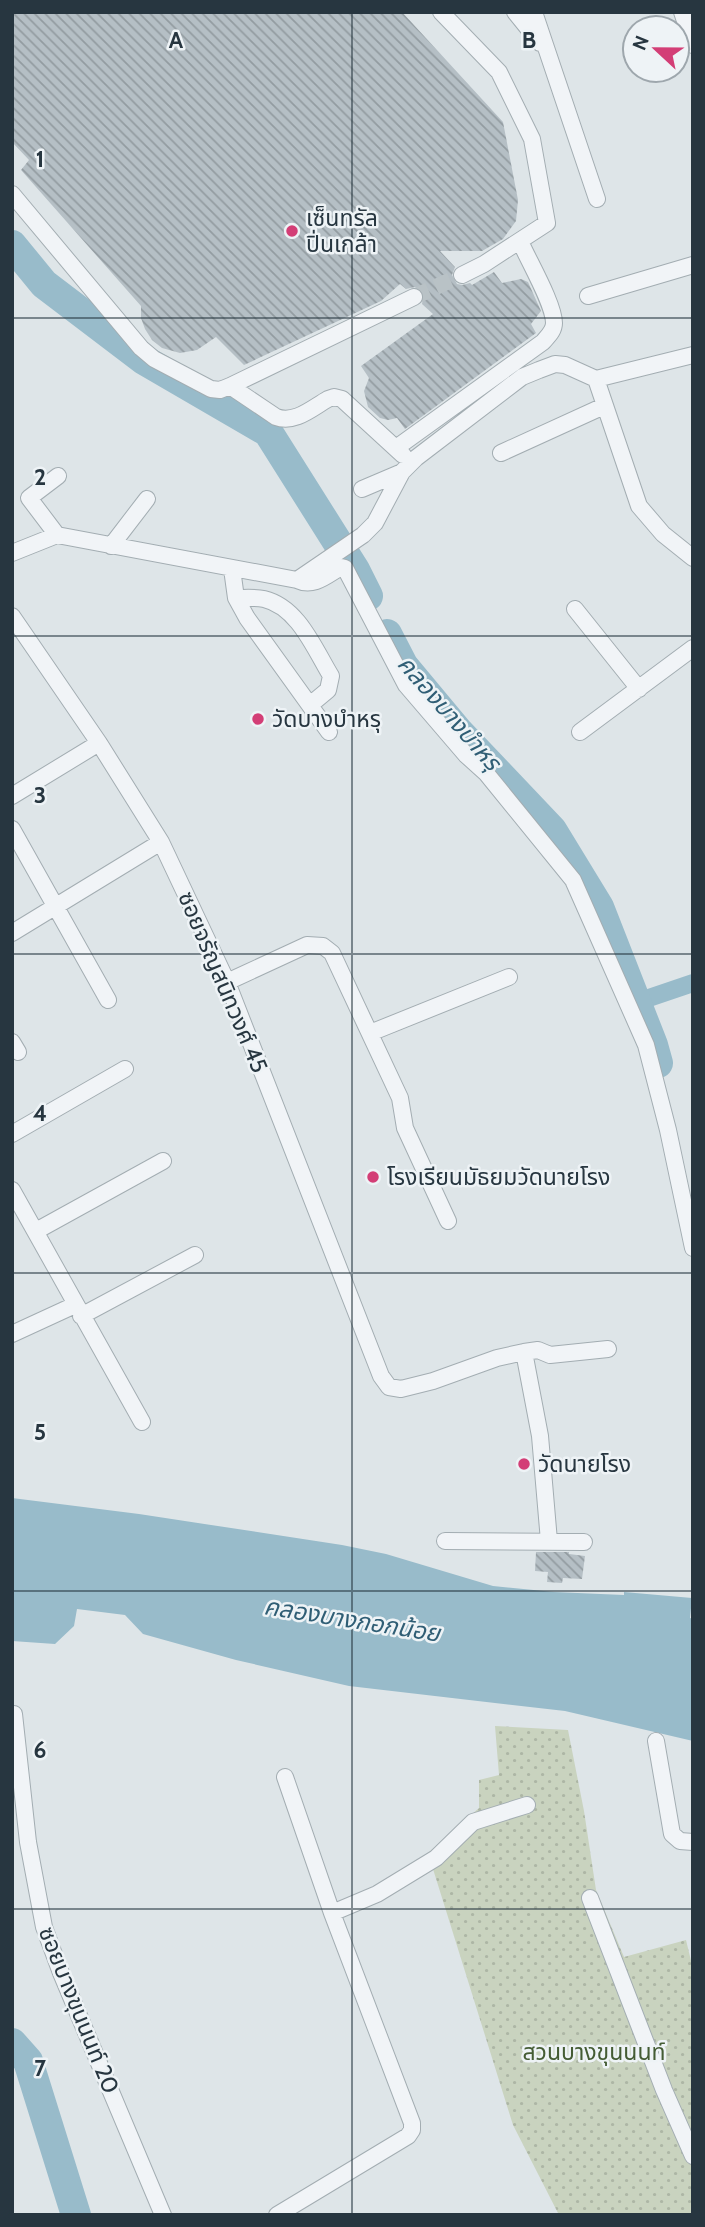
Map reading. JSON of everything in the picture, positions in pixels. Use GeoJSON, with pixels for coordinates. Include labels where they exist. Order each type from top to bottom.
{"type":"FeatureCollection","features":[{"type":"Feature","properties":{"kind":"street"},"geometry":{"type":"LineString","coordinates":[[441,12],[499,72],[532,139],[547,223],[520,242],[462,275]]}},
{"type":"Feature","properties":{"kind":"street"},"geometry":{"type":"LineString","coordinates":[[515,12],[547,51]]}},
{"type":"Feature","properties":{"kind":"street"},"geometry":{"type":"LineString","coordinates":[[534,12],[597,199]]}},
{"type":"Feature","properties":{"kind":"street"},"geometry":{"type":"LineString","coordinates":[[682,12],[693,45]]}},
{"type":"Feature","properties":{"kind":"street"},"geometry":{"type":"LineString","coordinates":[[12,194],[141,348],[154,359],[211,389],[220,390],[230,386],[414,297]]}},
{"type":"Feature","properties":{"kind":"street"},"geometry":{"type":"LineString","coordinates":[[396,448],[544,342],[551,333],[554,322],[547,300],[520,242]]}},
{"type":"Feature","properties":{"kind":"street"},"geometry":{"type":"LineString","coordinates":[[588,296],[693,265]]}},
{"type":"Feature","properties":{"kind":"street"},"geometry":{"type":"LineString","coordinates":[[362,489],[407,467],[522,377],[555,364],[565,365],[596,379],[693,355]]}},
{"type":"Feature","properties":{"kind":"street"},"geometry":{"type":"LineString","coordinates":[[596,379],[639,506],[663,534],[693,558]]}},
{"type":"Feature","properties":{"kind":"street"},"geometry":{"type":"LineString","coordinates":[[230,386],[284,420],[294,419],[328,399],[342,399],[396,448],[407,467]]}},
{"type":"Feature","properties":{"kind":"street"},"geometry":{"type":"LineString","coordinates":[[501,453],[604,406]]}},
{"type":"Feature","properties":{"kind":"street"},"geometry":{"type":"LineString","coordinates":[[300,579],[376,523],[407,467]]}},
{"type":"Feature","properties":{"kind":"street"},"geometry":{"type":"LineString","coordinates":[[57,535],[29,498],[58,476]]}},
{"type":"Feature","properties":{"kind":"street"},"geometry":{"type":"LineString","coordinates":[[111,546],[148,499]]}},
{"type":"Feature","properties":{"kind":"street"},"geometry":{"type":"LineString","coordinates":[[12,553],[57,535],[232,569],[300,579],[306,584],[320,580],[341,566],[345,568],[406,685],[466,755],[486,773],[573,880],[646,1045],[668,1130],[693,1248]]}},
{"type":"Feature","properties":{"kind":"street"},"geometry":{"type":"LineString","coordinates":[[232,569],[236,598],[247,618],[329,732]]}},
{"type":"Feature","properties":{"kind":"street"},"geometry":{"type":"LineString","coordinates":[[236,598],[262,599],[277,604],[290,612],[299,624],[331,676],[328,690],[310,705]]}},
{"type":"Feature","properties":{"kind":"street"},"geometry":{"type":"LineString","coordinates":[[575,609],[639,689]]}},
{"type":"Feature","properties":{"kind":"street","name":"ซอยจรัญสนิทวงศ์ 45"},"geometry":{"type":"LineString","coordinates":[[12,616],[99,743],[160,842],[227,982],[381,1376],[390,1387],[401,1390],[497,1358],[524,1352]]}},
{"type":"Feature","properties":{"kind":"street"},"geometry":{"type":"LineString","coordinates":[[580,732],[693,648]]}},
{"type":"Feature","properties":{"kind":"street"},"geometry":{"type":"LineString","coordinates":[[12,796],[99,743]]}},
{"type":"Feature","properties":{"kind":"street"},"geometry":{"type":"LineString","coordinates":[[12,829],[108,1000]]}},
{"type":"Feature","properties":{"kind":"street"},"geometry":{"type":"LineString","coordinates":[[12,933],[160,842]]}},
{"type":"Feature","properties":{"kind":"street"},"geometry":{"type":"LineString","coordinates":[[227,982],[307,945],[323,946],[332,953],[400,1098],[405,1128],[447,1222]]}},
{"type":"Feature","properties":{"kind":"street"},"geometry":{"type":"LineString","coordinates":[[370,1032],[509,978]]}},
{"type":"Feature","properties":{"kind":"street"},"geometry":{"type":"LineString","coordinates":[[12,1134],[125,1069]]}},
{"type":"Feature","properties":{"kind":"street"},"geometry":{"type":"LineString","coordinates":[[36,1231],[163,1161]]}},
{"type":"Feature","properties":{"kind":"street"},"geometry":{"type":"LineString","coordinates":[[12,1190],[142,1422]]}},
{"type":"Feature","properties":{"kind":"street"},"geometry":{"type":"LineString","coordinates":[[12,1334],[78,1310],[195,1255]]}},
{"type":"Feature","properties":{"kind":"street"},"geometry":{"type":"LineString","coordinates":[[549,1541],[540,1436],[524,1352],[538,1350],[550,1355],[608,1349]]}},
{"type":"Feature","properties":{"kind":"street"},"geometry":{"type":"LineString","coordinates":[[445,1541],[584,1542]]}},
{"type":"Feature","properties":{"kind":"street","name":"ซอยบางขุนนนท์ 20"},"geometry":{"type":"LineString","coordinates":[[14,1714],[28,1842],[44,1927],[66,1986],[163,2215]]}},
{"type":"Feature","properties":{"kind":"street"},"geometry":{"type":"LineString","coordinates":[[656,1741],[672,1834],[680,1841],[693,1842]]}},
{"type":"Feature","properties":{"kind":"street"},"geometry":{"type":"LineString","coordinates":[[276,2215],[408,2136],[412,2130],[408,2110],[332,1913],[285,1777]]}},
{"type":"Feature","properties":{"kind":"street"},"geometry":{"type":"LineString","coordinates":[[332,1913],[377,1894],[436,1858],[473,1822],[527,1805]]}},
{"type":"Feature","properties":{"kind":"street"},"geometry":{"type":"LineString","coordinates":[[590,1898],[664,2090],[693,2156]]}},
{"type":"Feature","properties":{"kind":"green space","name":"สวนบางขุนนนท์"},"geometry":{"type":"Polygon","coordinates":[[[495,1726],[568,1730],[596,1890],[624,1957],[686,1940],[693,1969],[693,2215],[559,2215],[513,2125],[428,1853],[479,1808],[479,1780],[499,1775],[495,1726]]]}},
{"type":"Feature","properties":{"kind":"water","name":"คลองบางกอกน้อย"},"geometry":{"type":"Polygon","coordinates":[[[12,1498],[342,1545],[386,1554],[493,1586],[554,1592],[624,1595],[624,1592],[692,1598],[690,1618],[693,1619],[693,1741],[565,1711],[349,1686],[236,1660],[143,1634],[125,1615],[77,1609],[74,1626],[55,1644],[12,1641],[12,1498]]]}},
{"type":"Feature","properties":{"kind":"building","name":"เซ็นทรัล ปิ่นเกล้า"},"geometry":{"type":"Polygon","coordinates":[[[12,12],[402,12],[503,122],[518,200],[516,221],[503,239],[482,251],[440,251],[455,267],[452,275],[457,284],[472,285],[494,272],[502,283],[521,279],[528,282],[541,311],[531,324],[536,333],[405,429],[397,418],[380,418],[368,407],[364,391],[369,378],[361,366],[433,314],[422,304],[424,293],[415,287],[406,289],[400,284],[381,301],[244,365],[216,337],[197,350],[180,353],[162,348],[152,340],[145,329],[141,306],[21,170],[29,160],[12,142],[12,12]]]}},
{"type":"Feature","properties":{"kind":"building"},"geometry":{"type":"Polygon","coordinates":[[[536,1552],[569,1552],[585,1556],[582,1579],[563,1578],[562,1583],[547,1582],[548,1572],[535,1571],[536,1552]]]}},
{"type":"Feature","properties":{"kind":"waterway","name":"คลองบางบำหรุ"},"geometry":{"type":"LineString","coordinates":[[12,245],[44,284],[144,360],[268,432],[355,570],[368,596]]}},
{"type":"Feature","properties":{"kind":"waterway","name":"คลองบางบำหรุ"},"geometry":{"type":"LineString","coordinates":[[387,634],[403,665],[458,731],[552,830],[599,907],[658,1063]]}},
{"type":"Feature","properties":{"kind":"waterway"},"geometry":{"type":"LineString","coordinates":[[637,1002],[693,983]]}},
{"type":"Feature","properties":{"kind":"waterway"},"geometry":{"type":"LineString","coordinates":[[12,2043],[28,2061],[76,2215]]}},
{"type":"Feature","properties":{"kind":"tunnel"},"geometry":{"type":"LineString","coordinates":[[414,297],[462,275]]}},
{"type":"Feature","properties":{"kind":"place","name":"เซ็นทรัล ปิ่นเกล้า"},"geometry":{"type":"Point","coordinates":[292,231]}},
{"type":"Feature","properties":{"kind":"place","name":"วัดบางบำหรุ"},"geometry":{"type":"Point","coordinates":[258,719]}},
{"type":"Feature","properties":{"kind":"place","name":"โรงเรียนมัธยมวัดนายโรง"},"geometry":{"type":"Point","coordinates":[373,1177]}},
{"type":"Feature","properties":{"kind":"place","name":"วัดนายโรง"},"geometry":{"type":"Point","coordinates":[524,1464]}}]}
